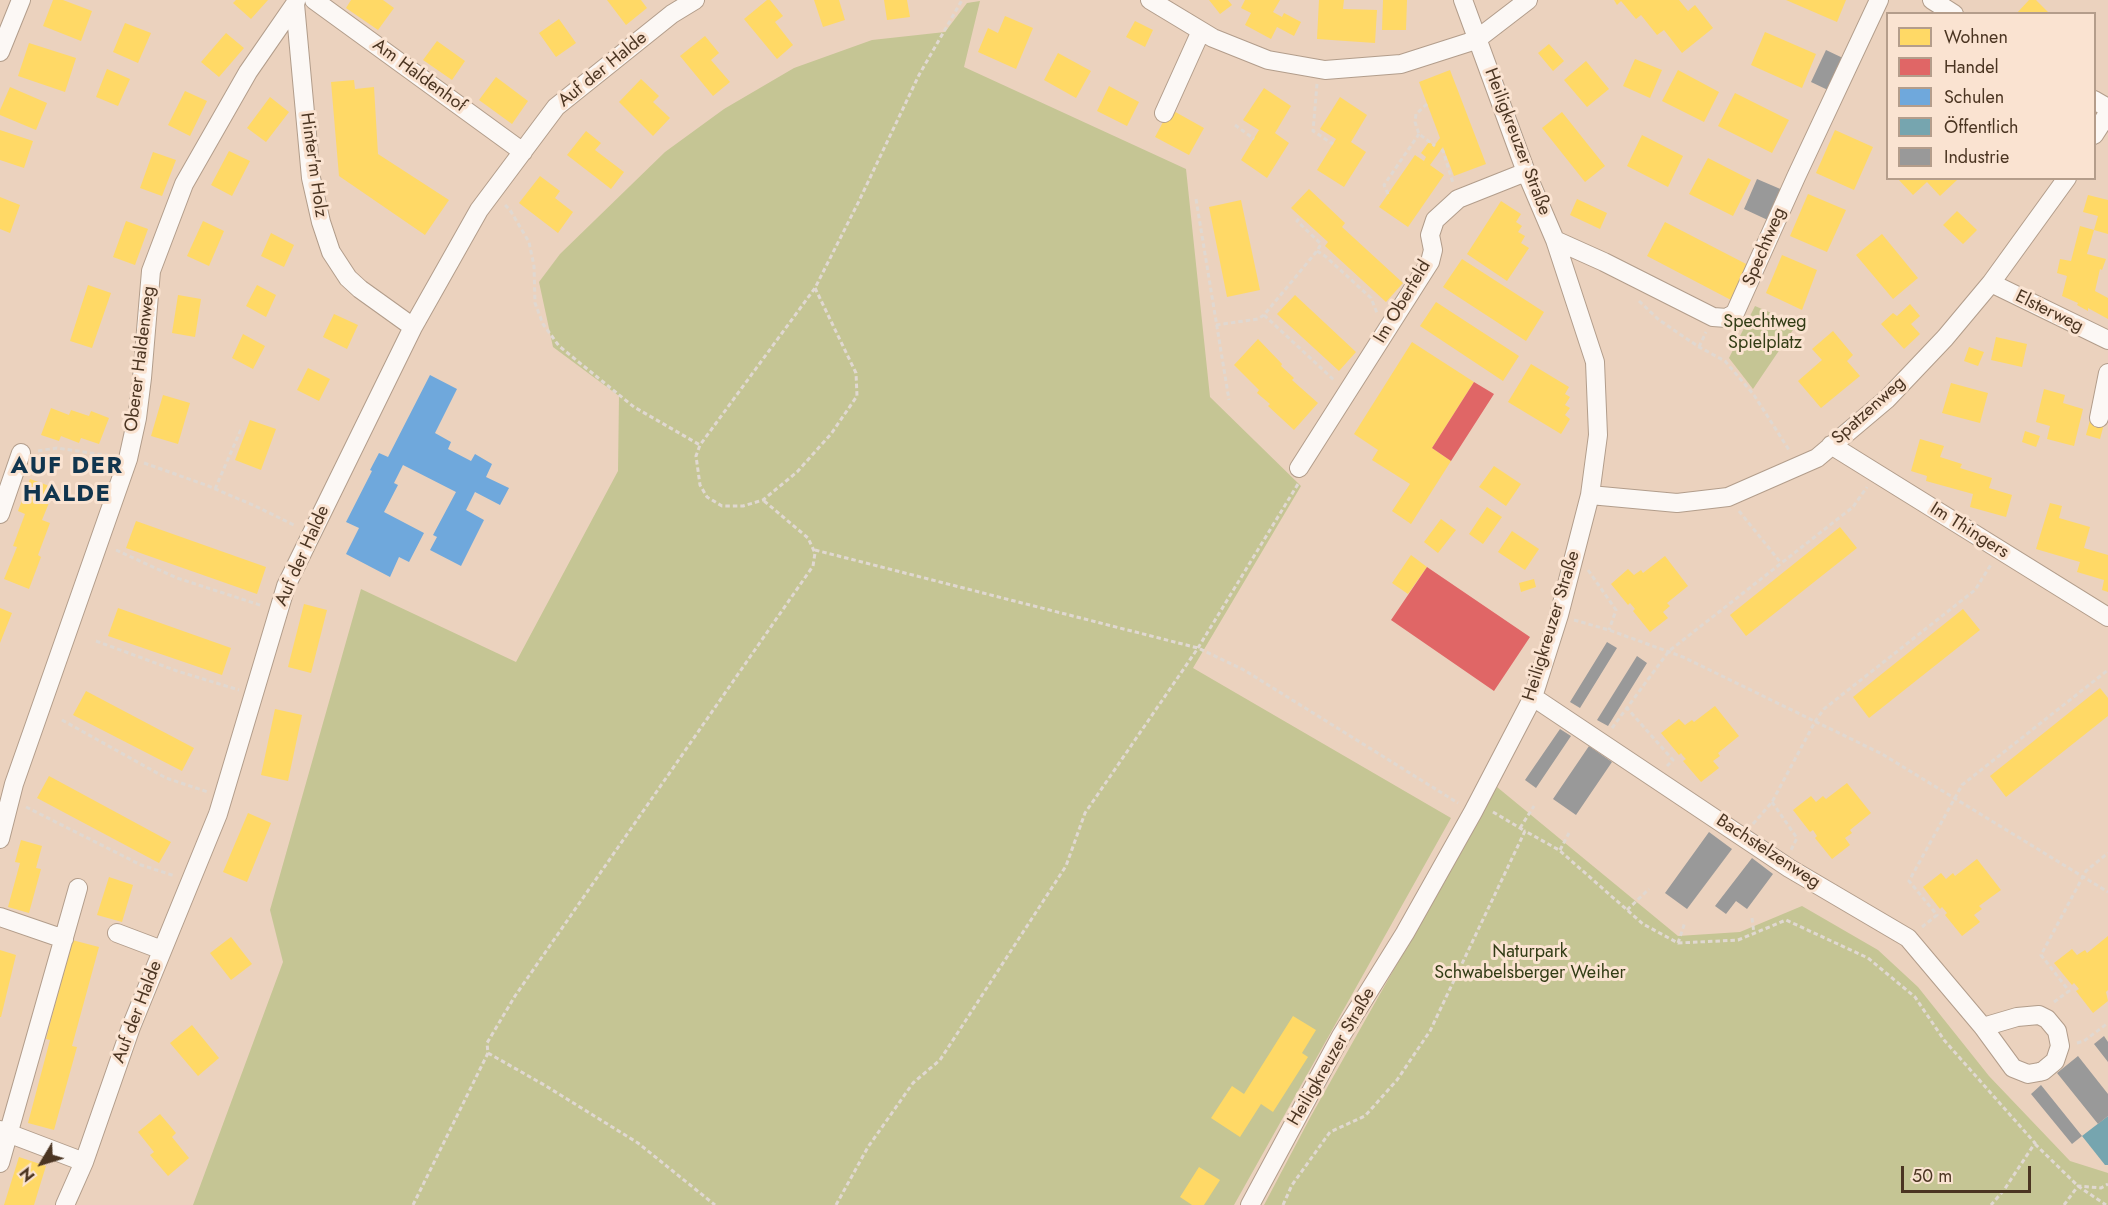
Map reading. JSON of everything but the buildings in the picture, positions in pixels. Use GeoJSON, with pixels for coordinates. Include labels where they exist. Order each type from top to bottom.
{"type":"FeatureCollection","features":[{"type":"Feature","properties":{"kind":"street"},"geometry":{"type":"LineString","coordinates":[[0,52],[21,0]]}},
{"type":"Feature","properties":{"kind":"street","name":"Am Haldenhof"},"geometry":{"type":"LineString","coordinates":[[314,0],[523,152]]}},
{"type":"Feature","properties":{"kind":"street","name":"Auf der Halde"},"geometry":{"type":"LineString","coordinates":[[65,1205],[84,1162],[131,1027],[218,814],[286,586],[413,327],[479,210],[556,107],[672,14],[695,0]]}},
{"type":"Feature","properties":{"kind":"street"},"geometry":{"type":"LineString","coordinates":[[1150,0],[1213,38],[1268,60],[1318,69],[1401,64],[1476,40],[1528,0]]}},
{"type":"Feature","properties":{"kind":"street","name":"Heiligkreuzer Straße"},"geometry":{"type":"LineString","coordinates":[[1250,1205],[1341,1036],[1405,933],[1471,805],[1533,697],[1559,615],[1590,495],[1598,435],[1595,362],[1556,240],[1526,172],[1463,0]]}},
{"type":"Feature","properties":{"kind":"street","name":"Spechtweg"},"geometry":{"type":"LineString","coordinates":[[1556,240],[1713,317],[1727,318],[1735,314],[1879,0]]}},
{"type":"Feature","properties":{"kind":"street"},"geometry":{"type":"LineString","coordinates":[[1932,0],[1951,12]]}},
{"type":"Feature","properties":{"kind":"street","name":"Hinter'm Holz"},"geometry":{"type":"LineString","coordinates":[[296,2],[311,178],[321,222],[331,252],[348,278],[360,289],[413,327]]}},
{"type":"Feature","properties":{"kind":"street","name":"Oberer Haldenweg"},"geometry":{"type":"LineString","coordinates":[[0,839],[14,784],[135,461],[151,271],[184,184],[248,72],[296,2]]}},
{"type":"Feature","properties":{"kind":"street"},"geometry":{"type":"LineString","coordinates":[[1164,113],[1201,31]]}},
{"type":"Feature","properties":{"kind":"street"},"geometry":{"type":"LineString","coordinates":[[2096,132],[2108,114]]}},
{"type":"Feature","properties":{"kind":"street","name":"Im Oberfeld"},"geometry":{"type":"LineString","coordinates":[[1299,468],[1430,262],[1433,250],[1430,235],[1435,220],[1458,199],[1526,172]]}},
{"type":"Feature","properties":{"kind":"street","name":"Spatzenweg"},"geometry":{"type":"LineString","coordinates":[[1590,495],[1677,503],[1728,497],[1817,458],[1887,399],[1944,338],[1991,283],[2066,180]]}},
{"type":"Feature","properties":{"kind":"street","name":"Elsterweg"},"geometry":{"type":"LineString","coordinates":[[1991,283],[2108,340]]}},
{"type":"Feature","properties":{"kind":"street"},"geometry":{"type":"LineString","coordinates":[[2099,418],[2108,373]]}},
{"type":"Feature","properties":{"kind":"street","name":"Im Thingers"},"geometry":{"type":"LineString","coordinates":[[1831,445],[2108,617]]}},
{"type":"Feature","properties":{"kind":"street"},"geometry":{"type":"LineString","coordinates":[[0,514],[21,453]]}},
{"type":"Feature","properties":{"kind":"street","name":"Bachstelzenweg"},"geometry":{"type":"LineString","coordinates":[[1533,697],[1600,744],[1783,864],[1908,938],[1983,1027],[2013,1068],[2028,1074],[2043,1071],[2055,1061],[2060,1046]]}},
{"type":"Feature","properties":{"kind":"street"},"geometry":{"type":"LineString","coordinates":[[0,1163],[5,1132],[78,888]]}},
{"type":"Feature","properties":{"kind":"street"},"geometry":{"type":"LineString","coordinates":[[0,917],[64,939]]}},
{"type":"Feature","properties":{"kind":"street"},"geometry":{"type":"LineString","coordinates":[[117,933],[162,950]]}},
{"type":"Feature","properties":{"kind":"street"},"geometry":{"type":"LineString","coordinates":[[1983,1027],[2017,1017],[2039,1015],[2047,1019],[2057,1031],[2060,1046]]}},
{"type":"Feature","properties":{"kind":"street"},"geometry":{"type":"LineString","coordinates":[[5,1132],[84,1162]]}},
{"type":"Feature","properties":{"kind":"path"},"geometry":{"type":"LineString","coordinates":[[815,288],[856,373],[857,396],[818,449],[797,472],[763,500],[743,506],[722,506],[707,497],[700,485],[696,456],[700,445],[815,288],[919,75],[962,0]]}},
{"type":"Feature","properties":{"kind":"path"},"geometry":{"type":"LineString","coordinates":[[1318,69],[1313,131],[1333,144]]}},
{"type":"Feature","properties":{"kind":"path"},"geometry":{"type":"LineString","coordinates":[[1427,104],[1416,114],[1415,122],[1419,134],[1435,146]]}},
{"type":"Feature","properties":{"kind":"path"},"geometry":{"type":"LineString","coordinates":[[1235,124],[1254,139]]}},
{"type":"Feature","properties":{"kind":"path"},"geometry":{"type":"LineString","coordinates":[[1388,194],[1384,185],[1419,134]]}},
{"type":"Feature","properties":{"kind":"path"},"geometry":{"type":"LineString","coordinates":[[1441,150],[1458,199]]}},
{"type":"Feature","properties":{"kind":"path"},"geometry":{"type":"LineString","coordinates":[[493,192],[510,210],[529,242],[534,266],[535,303],[543,324],[559,346],[634,407],[700,445]]}},
{"type":"Feature","properties":{"kind":"path"},"geometry":{"type":"LineString","coordinates":[[1196,200],[1229,400]]}},
{"type":"Feature","properties":{"kind":"path"},"geometry":{"type":"LineString","coordinates":[[1216,325],[1258,319],[1264,315],[1317,251],[1322,244],[1297,221],[1300,217]]}},
{"type":"Feature","properties":{"kind":"path"},"geometry":{"type":"LineString","coordinates":[[1317,251],[1371,298],[1377,313]]}},
{"type":"Feature","properties":{"kind":"path"},"geometry":{"type":"LineString","coordinates":[[1634,296],[1659,320],[1699,347],[1725,361],[1754,395],[1800,467]]}},
{"type":"Feature","properties":{"kind":"path"},"geometry":{"type":"LineString","coordinates":[[1264,315],[1348,393]]}},
{"type":"Feature","properties":{"kind":"path"},"geometry":{"type":"LineString","coordinates":[[215,489],[242,426]]}},
{"type":"Feature","properties":{"kind":"path"},"geometry":{"type":"LineString","coordinates":[[21,453],[57,448],[135,461],[215,489],[312,534]]}},
{"type":"Feature","properties":{"kind":"path"},"geometry":{"type":"LineString","coordinates":[[836,1205],[868,1147],[913,1083],[940,1060],[1066,866],[1085,813],[1197,648],[1300,481],[1299,468]]}},
{"type":"Feature","properties":{"kind":"path"},"geometry":{"type":"LineString","coordinates":[[1600,744],[1670,651],[1853,507],[1876,473]]}},
{"type":"Feature","properties":{"kind":"path"},"geometry":{"type":"LineString","coordinates":[[1728,497],[1781,563]]}},
{"type":"Feature","properties":{"kind":"path"},"geometry":{"type":"LineString","coordinates":[[413,1205],[488,1053],[487,1043],[514,996],[813,566],[815,553],[808,538],[763,500]]}},
{"type":"Feature","properties":{"kind":"path"},"geometry":{"type":"LineString","coordinates":[[116,550],[177,578],[278,610]]}},
{"type":"Feature","properties":{"kind":"path"},"geometry":{"type":"LineString","coordinates":[[814,550],[1197,648],[1244,670],[1471,805],[1521,828],[1559,850],[1643,924],[1678,943],[1738,940],[1786,921],[1868,958],[1915,997],[1944,1040],[2035,1143],[2078,1186],[2106,1205]]}},
{"type":"Feature","properties":{"kind":"path"},"geometry":{"type":"LineString","coordinates":[[1743,837],[1772,802],[1824,709],[1975,590],[2001,550]]}},
{"type":"Feature","properties":{"kind":"path"},"geometry":{"type":"LineString","coordinates":[[1573,561],[1585,567],[1616,610],[1609,630]]}},
{"type":"Feature","properties":{"kind":"path"},"geometry":{"type":"LineString","coordinates":[[1559,615],[1670,651],[1816,720],[1882,754],[2108,892]]}},
{"type":"Feature","properties":{"kind":"path"},"geometry":{"type":"LineString","coordinates":[[96,641],[177,671],[254,695]]}},
{"type":"Feature","properties":{"kind":"path"},"geometry":{"type":"LineString","coordinates":[[1908,938],[1937,915],[1909,881],[1962,785],[2108,670]]}},
{"type":"Feature","properties":{"kind":"path"},"geometry":{"type":"LineString","coordinates":[[1626,707],[1673,760],[1653,778]]}},
{"type":"Feature","properties":{"kind":"path"},"geometry":{"type":"LineString","coordinates":[[62,720],[166,778],[223,797]]}},
{"type":"Feature","properties":{"kind":"path"},"geometry":{"type":"LineString","coordinates":[[11,800],[141,865],[191,881]]}},
{"type":"Feature","properties":{"kind":"path"},"geometry":{"type":"LineString","coordinates":[[1772,802],[1797,838],[1783,864]]}},
{"type":"Feature","properties":{"kind":"path"},"geometry":{"type":"LineString","coordinates":[[1521,828],[1534,806]]}},
{"type":"Feature","properties":{"kind":"path"},"geometry":{"type":"LineString","coordinates":[[1283,1205],[1292,1185],[1330,1132],[1365,1116],[1397,1080],[1430,1031],[1525,831]]}},
{"type":"Feature","properties":{"kind":"path"},"geometry":{"type":"LineString","coordinates":[[1559,850],[1569,833]]}},
{"type":"Feature","properties":{"kind":"path"},"geometry":{"type":"LineString","coordinates":[[2039,1015],[2069,991],[2041,955],[2086,870],[2108,853]]}},
{"type":"Feature","properties":{"kind":"path"},"geometry":{"type":"LineString","coordinates":[[1627,910],[1649,889]]}},
{"type":"Feature","properties":{"kind":"path"},"geometry":{"type":"LineString","coordinates":[[1752,918],[1754,934]]}},
{"type":"Feature","properties":{"kind":"path"},"geometry":{"type":"LineString","coordinates":[[1678,943],[1685,921]]}},
{"type":"Feature","properties":{"kind":"path"},"geometry":{"type":"LineString","coordinates":[[2060,1046],[2084,1041],[2108,1023]]}},
{"type":"Feature","properties":{"kind":"path"},"geometry":{"type":"LineString","coordinates":[[488,1053],[638,1143],[715,1205]]}},
{"type":"Feature","properties":{"kind":"path"},"geometry":{"type":"LineString","coordinates":[[1991,1205],[2004,1190],[2035,1143]]}},
{"type":"Feature","properties":{"kind":"path"},"geometry":{"type":"LineString","coordinates":[[2078,1186],[2100,1188],[2108,1184]]}},
{"type":"Feature","properties":{"kind":"path"},"geometry":{"type":"LineString","coordinates":[[2064,1205],[2078,1186]]}},
{"type":"Feature","properties":{"kind":"green space"},"geometry":{"type":"Polygon","coordinates":[[[980,1],[964,67],[1186,169],[1210,397],[1301,486],[1193,668],[1451,818],[1234,1205],[193,1205],[283,962],[270,910],[361,589],[516,662],[618,471],[619,396],[553,347],[539,282],[560,254],[665,152],[724,109],[794,68],[872,40],[945,32],[967,3],[980,1]]]}},
{"type":"Feature","properties":{"kind":"green space","name":"Spechtweg Spielplatz"},"geometry":{"type":"Polygon","coordinates":[[[1755,306],[1797,324],[1753,389],[1729,358],[1755,306]]]}},
{"type":"Feature","properties":{"kind":"green space","name":"Naturpark Schwabelsberger Weiher"},"geometry":{"type":"Polygon","coordinates":[[[1497,787],[1678,936],[1740,932],[1802,906],[1878,950],[1918,987],[1989,1076],[2070,1161],[2108,1173],[2108,1205],[1264,1205],[1311,1116],[1497,787]]]}},
{"type":"Feature","properties":{"kind":"district","name":"AUF DER HALDE"},"geometry":{"type":"Point","coordinates":[67,481]}}]}
